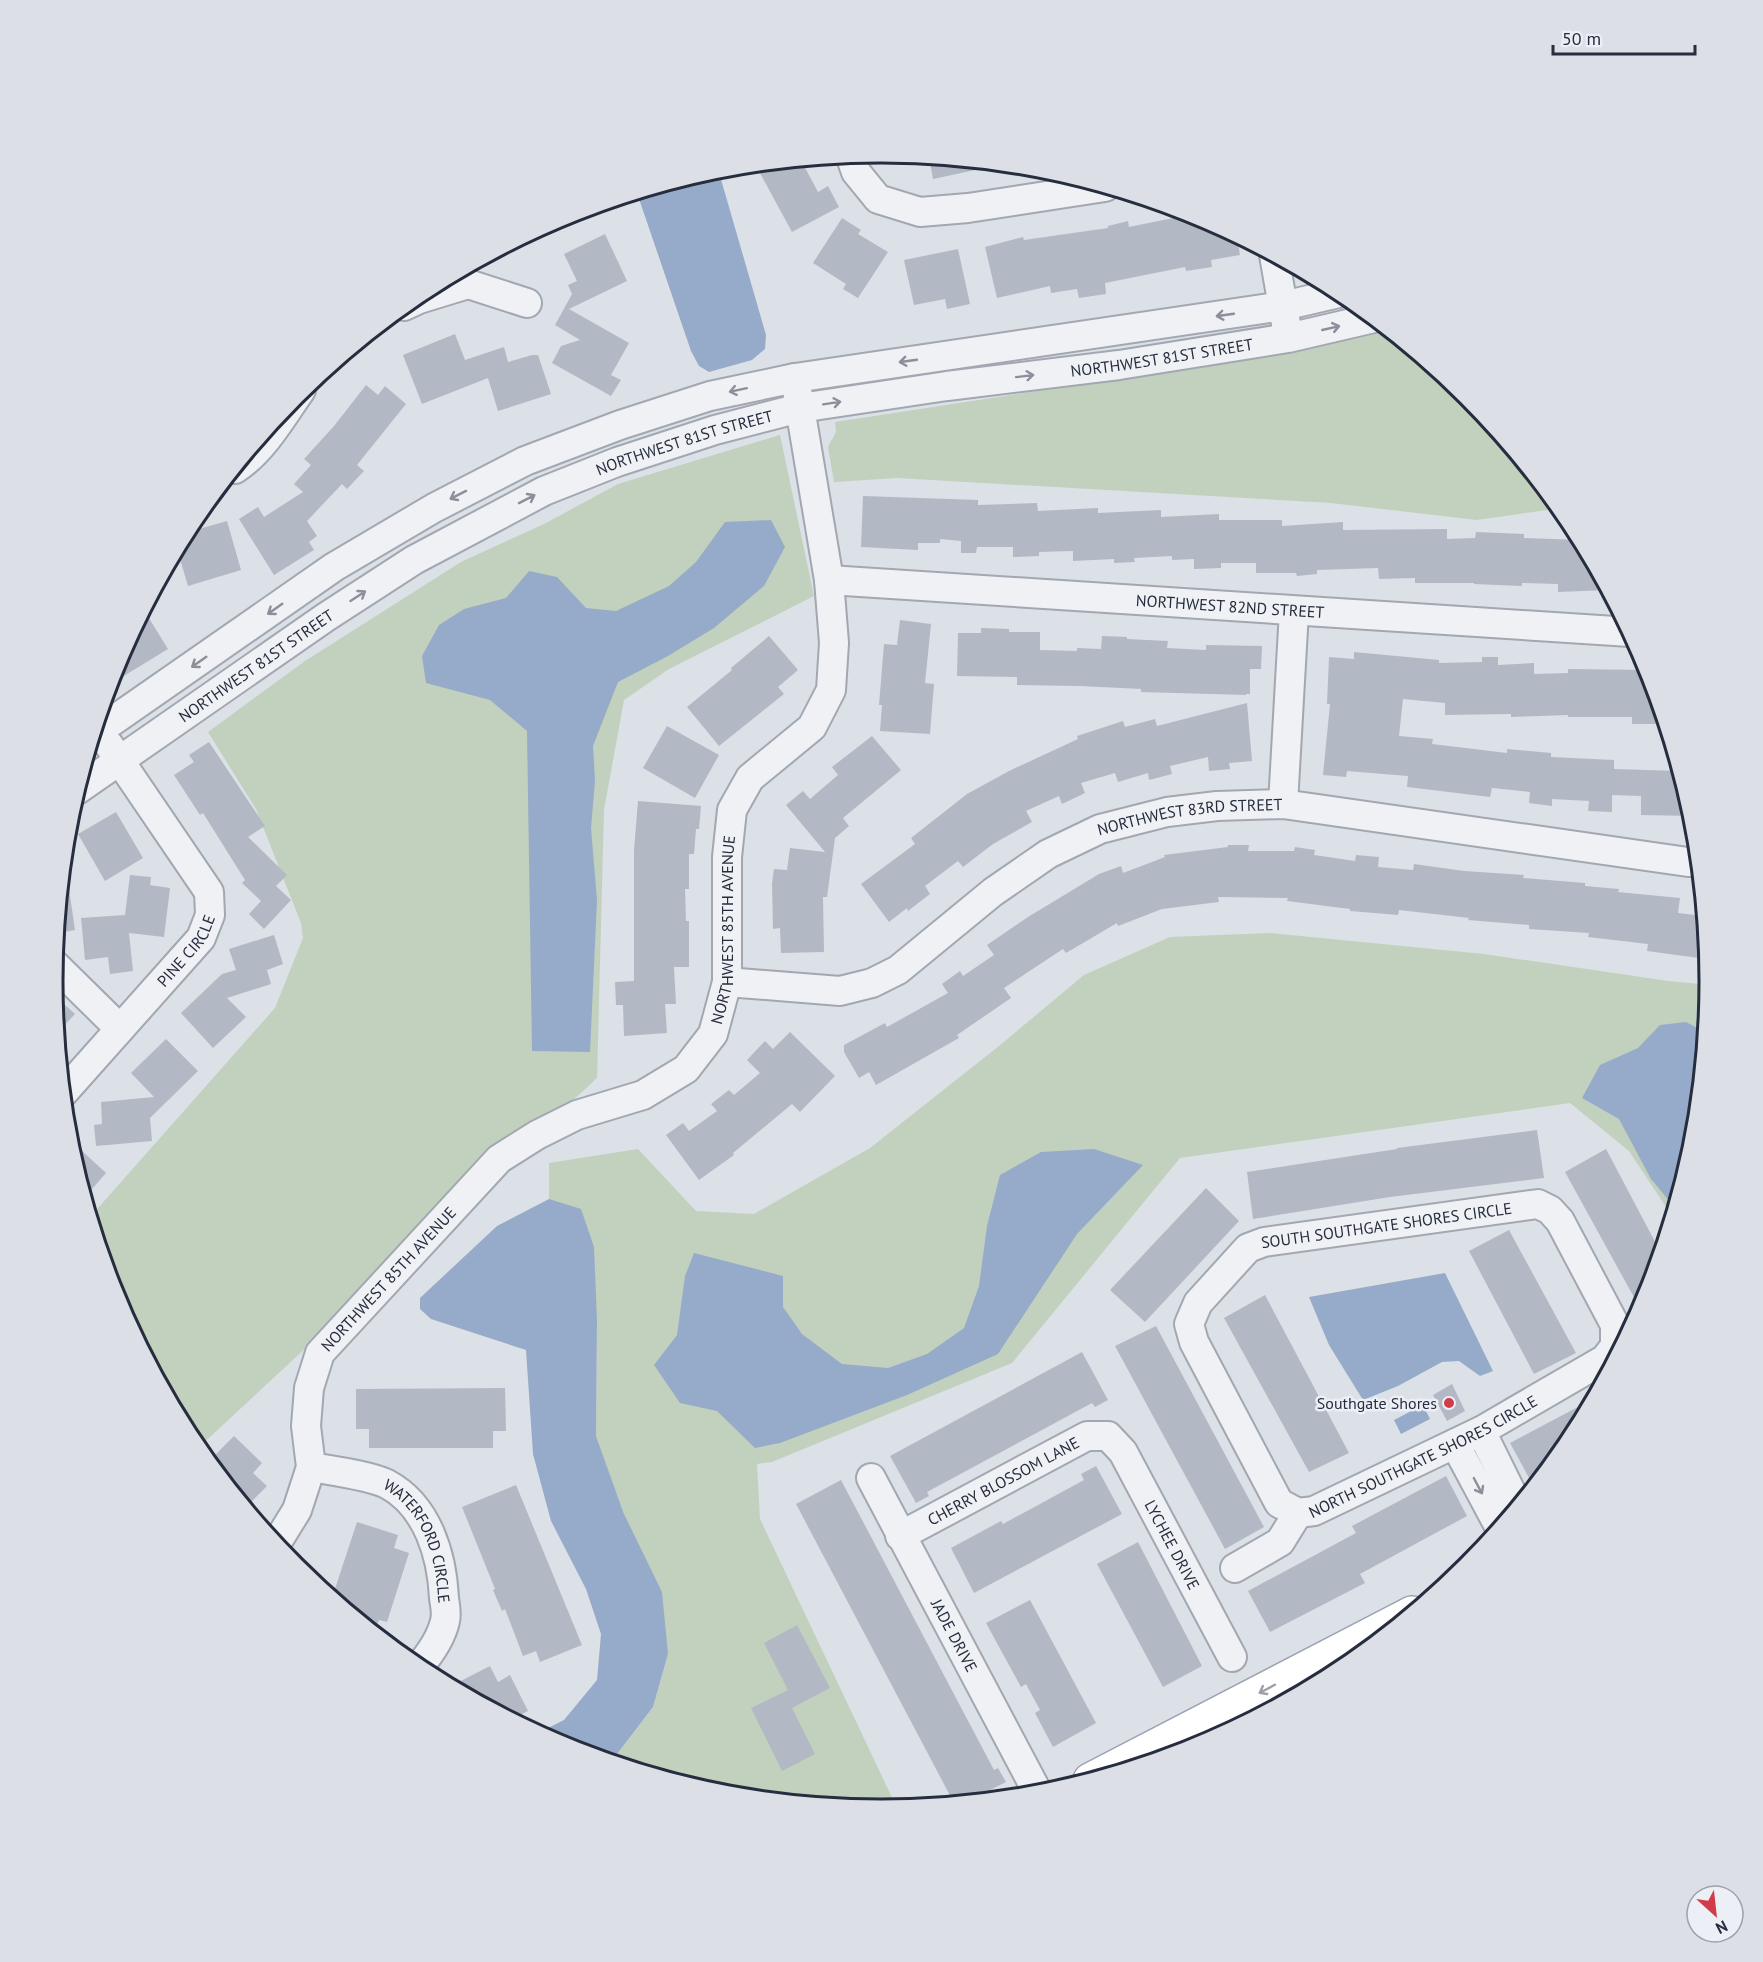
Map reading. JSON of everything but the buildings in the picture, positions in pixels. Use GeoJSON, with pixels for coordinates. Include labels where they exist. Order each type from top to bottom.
{"type":"FeatureCollection","features":[{"type":"Feature","properties":{"kind":"main road"},"geometry":{"type":"LineString","coordinates":[[1124,1763],[1381,1629]]}},
{"type":"Feature","properties":{"kind":"street"},"geometry":{"type":"LineString","coordinates":[[853,163],[856,172],[878,199],[920,212],[968,208],[1090,189]]}},
{"type":"Feature","properties":{"kind":"street"},"geometry":{"type":"LineString","coordinates":[[1275,264],[1288,338]]}},
{"type":"Feature","properties":{"kind":"street"},"geometry":{"type":"LineString","coordinates":[[438,293],[468,284],[527,303]]}},
{"type":"Feature","properties":{"kind":"street","name":"NORTHWEST 81ST STREET"},"geometry":{"type":"LineString","coordinates":[[103,727],[334,567],[434,507],[525,461],[620,424],[699,399],[795,378],[1282,306],[1328,295]]}},
{"type":"Feature","properties":{"kind":"street","name":"NORTHWEST 81ST STREET"},"geometry":{"type":"LineString","coordinates":[[88,783],[326,617],[414,560],[544,491],[617,462],[715,430],[800,408],[947,386],[1119,366],[1288,338],[1364,320]]}},
{"type":"Feature","properties":{"kind":"street","name":"NORTHWEST 85TH AVENUE"},"geometry":{"type":"LineString","coordinates":[[311,1467],[306,1426],[309,1388],[320,1353],[499,1160],[537,1135],[577,1115],[643,1095],[686,1069],[713,1034],[727,982],[728,857],[732,810],[750,778],[812,727],[831,690],[834,643],[829,580],[795,378]]}},
{"type":"Feature","properties":{"kind":"street","name":"NORTHWEST 82ND STREET"},"geometry":{"type":"LineString","coordinates":[[829,580],[1622,631]]}},
{"type":"Feature","properties":{"kind":"street"},"geometry":{"type":"LineString","coordinates":[[1283,804],[1294,611]]}},
{"type":"Feature","properties":{"kind":"street","name":"PINE CIRCLE"},"geometry":{"type":"LineString","coordinates":[[70,1085],[201,938],[210,915],[208,892],[101,736]]}},
{"type":"Feature","properties":{"kind":"street","name":"NORTHWEST 83RD STREET"},"geometry":{"type":"LineString","coordinates":[[727,982],[840,991],[872,983],[898,970],[993,892],[1048,854],[1100,829],[1167,812],[1217,806],[1283,804],[1691,862]]}},
{"type":"Feature","properties":{"kind":"street"},"geometry":{"type":"LineString","coordinates":[[63,973],[120,1029]]}},
{"type":"Feature","properties":{"kind":"street","name":"SOUTH SOUTHGATE SHORES CIRCLE"},"geometry":{"type":"LineString","coordinates":[[1298,1513],[1279,1503],[1194,1342],[1189,1324],[1197,1303],[1248,1248],[1264,1242],[1538,1204],[1550,1210],[1560,1221],[1615,1325],[1617,1341]]}},
{"type":"Feature","properties":{"kind":"street","name":"NORTH SOUTHGATE SHORES CIRCLE"},"geometry":{"type":"LineString","coordinates":[[1235,1568],[1280,1542],[1298,1513],[1314,1511],[1455,1444],[1609,1355]]}},
{"type":"Feature","properties":{"kind":"street"},"geometry":{"type":"LineString","coordinates":[[1480,1431],[1515,1499]]}},
{"type":"Feature","properties":{"kind":"street","name":"CHERRY BLOSSOM LANE"},"geometry":{"type":"LineString","coordinates":[[900,1536],[1087,1436],[1108,1436]]}},
{"type":"Feature","properties":{"kind":"street","name":"LYCHEE DRIVE"},"geometry":{"type":"LineString","coordinates":[[1108,1436],[1123,1452],[1232,1657]]}},
{"type":"Feature","properties":{"kind":"street"},"geometry":{"type":"LineString","coordinates":[[1455,1444],[1497,1522]]}},
{"type":"Feature","properties":{"kind":"street"},"geometry":{"type":"LineString","coordinates":[[281,1536],[297,1509],[311,1467]]}},
{"type":"Feature","properties":{"kind":"street","name":"WATERFORD CIRCLE"},"geometry":{"type":"LineString","coordinates":[[311,1467],[387,1484],[413,1505],[431,1535],[443,1574],[446,1620],[434,1650],[425,1660]]}},
{"type":"Feature","properties":{"kind":"street","name":"JADE DRIVE"},"geometry":{"type":"LineString","coordinates":[[870,1478],[1034,1785]]}},
{"type":"Feature","properties":{"kind":"green space"},"geometry":{"type":"Polygon","coordinates":[[[1381,333],[1460,402],[1497,441],[1550,510],[1477,520],[1331,503],[897,478],[834,482],[828,447],[836,432],[835,422],[1286,353],[1381,333]]]}},
{"type":"Feature","properties":{"kind":"green space"},"geometry":{"type":"Polygon","coordinates":[[[780,435],[814,596],[669,669],[624,700],[604,810],[597,1078],[205,1442],[147,1343],[125,1294],[96,1210],[275,1008],[303,938],[301,923],[256,809],[208,732],[305,661],[461,562],[546,523],[618,484],[780,435]]]}},
{"type":"Feature","properties":{"kind":"green space"},"geometry":{"type":"Polygon","coordinates":[[[1270,933],[1484,954],[1700,984],[1693,1088],[1684,1141],[1667,1209],[1629,1151],[1570,1103],[1180,1158],[1012,1363],[772,1462],[757,1464],[760,1519],[893,1799],[828,1798],[722,1784],[670,1772],[616,1755],[653,1707],[668,1654],[624,1514],[596,1436],[597,1320],[549,1199],[549,1163],[638,1149],[696,1211],[754,1214],[870,1148],[1084,975],[1170,937],[1270,933]]]}},
{"type":"Feature","properties":{"kind":"water"},"geometry":{"type":"Polygon","coordinates":[[[721,178],[766,335],[765,349],[752,360],[709,372],[699,366],[691,351],[639,199],[721,178]]]}},
{"type":"Feature","properties":{"kind":"water"},"geometry":{"type":"Polygon","coordinates":[[[771,520],[785,547],[764,586],[714,628],[668,656],[618,682],[593,746],[595,781],[591,828],[597,900],[590,1052],[532,1051],[527,731],[490,700],[426,683],[422,656],[439,625],[464,609],[506,598],[529,571],[557,577],[586,608],[616,611],[669,586],[696,562],[725,522],[771,520]]]}},
{"type":"Feature","properties":{"kind":"water"},"geometry":{"type":"Polygon","coordinates":[[[1686,1022],[1698,1028],[1693,1088],[1684,1141],[1670,1201],[1651,1179],[1619,1119],[1582,1098],[1600,1065],[1638,1048],[1660,1025],[1686,1022]]]}},
{"type":"Feature","properties":{"kind":"water"},"geometry":{"type":"Polygon","coordinates":[[[1094,1149],[1143,1165],[1077,1234],[998,1354],[907,1395],[780,1443],[755,1448],[717,1411],[680,1403],[654,1365],[677,1335],[685,1276],[694,1253],[783,1276],[783,1307],[802,1334],[842,1364],[888,1368],[927,1354],[964,1328],[979,1286],[987,1226],[1000,1175],[1041,1152],[1094,1149]]]}},
{"type":"Feature","properties":{"kind":"water"},"geometry":{"type":"Polygon","coordinates":[[[549,1199],[581,1209],[594,1247],[597,1320],[596,1436],[624,1514],[662,1592],[668,1654],[653,1707],[616,1755],[548,1728],[564,1720],[597,1680],[601,1634],[586,1589],[551,1521],[533,1454],[526,1350],[431,1319],[420,1309],[420,1298],[497,1226],[549,1199]]]}},
{"type":"Feature","properties":{"kind":"water"},"geometry":{"type":"Polygon","coordinates":[[[1445,1273],[1493,1371],[1480,1376],[1459,1361],[1442,1362],[1398,1386],[1363,1400],[1329,1345],[1309,1297],[1445,1273]]]}},
{"type":"Feature","properties":{"kind":"water"},"geometry":{"type":"Polygon","coordinates":[[[1423,1405],[1430,1419],[1401,1434],[1394,1420],[1423,1405]]]}},
{"type":"Feature","properties":{"kind":"place","name":"Southgate Shores"},"geometry":{"type":"Point","coordinates":[1449,1403]}}]}
